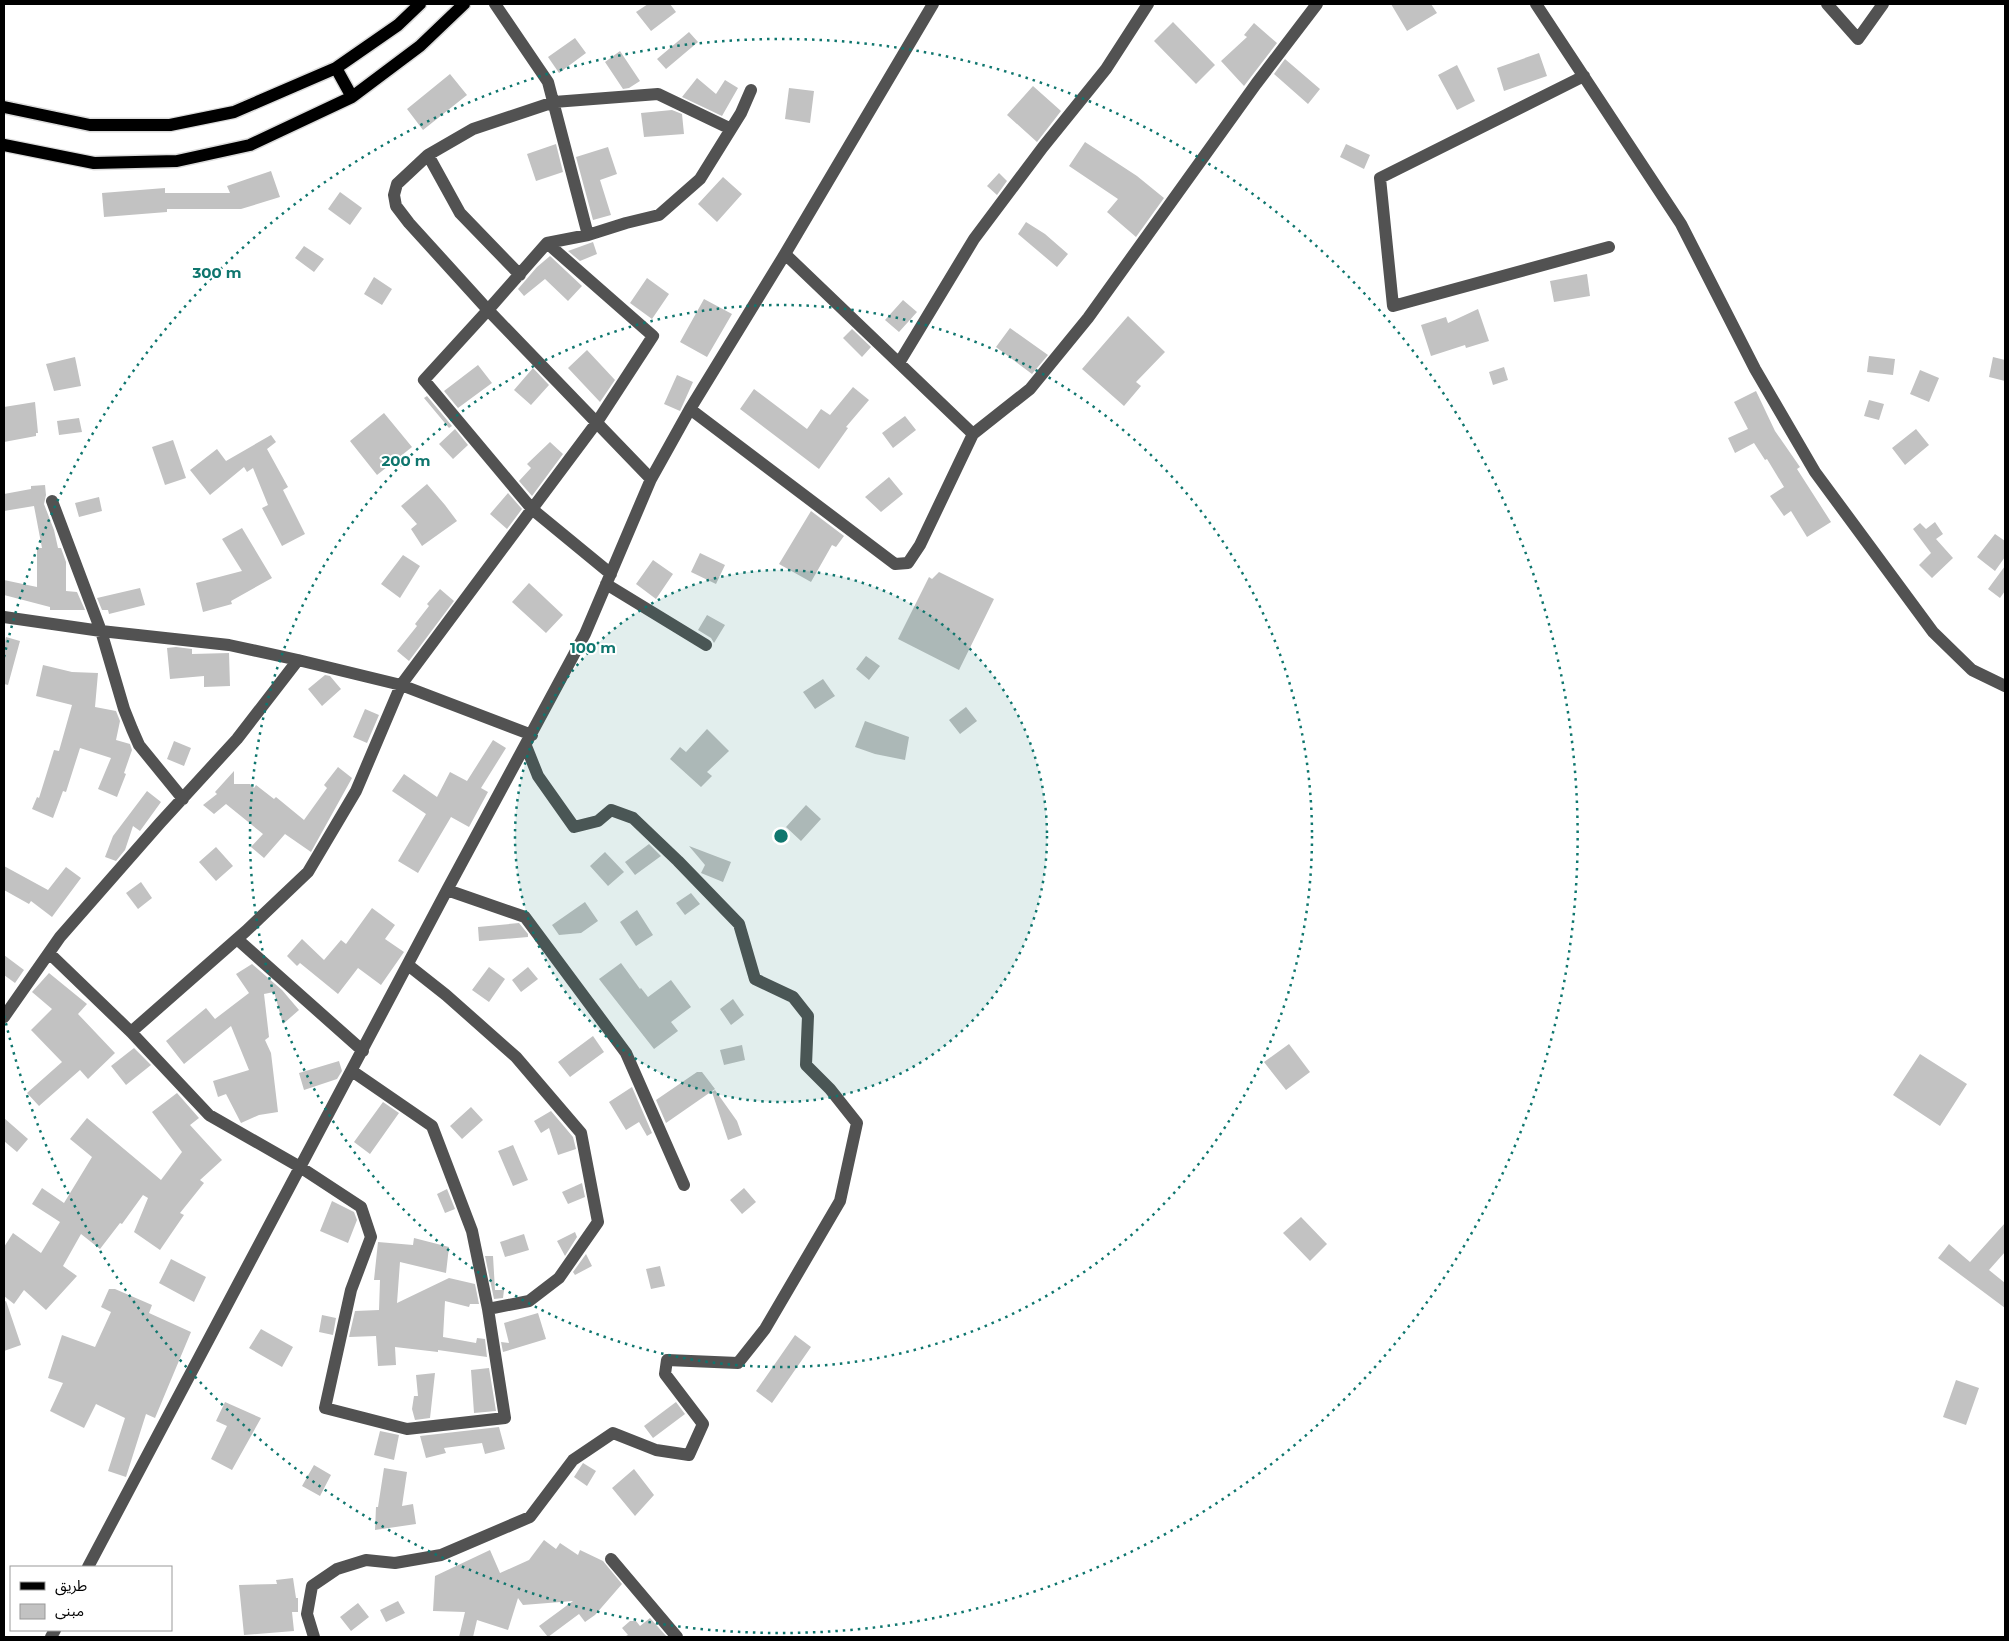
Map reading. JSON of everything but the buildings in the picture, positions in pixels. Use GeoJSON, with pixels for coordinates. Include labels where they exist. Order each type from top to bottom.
{"type":"FeatureCollection","features":[{"type":"Feature","properties":{"kind":"main road"},"geometry":{"type":"LineString","coordinates":[[4,107],[90,125],[170,125],[234,112],[336,68],[398,25],[420,4]]}},
{"type":"Feature","properties":{"kind":"main road"},"geometry":{"type":"LineString","coordinates":[[4,145],[94,163],[176,160],[250,145],[352,96],[420,46],[464,4]]}},
{"type":"Feature","properties":{"kind":"main road"},"geometry":{"type":"LineString","coordinates":[[336,68],[352,96]]}},
{"type":"Feature","properties":{"kind":"street"},"geometry":{"type":"LineString","coordinates":[[496,4],[548,82],[588,235]]}},
{"type":"Feature","properties":{"kind":"street"},"geometry":{"type":"LineString","coordinates":[[89,1566],[585,634],[651,478],[690,409],[785,254],[933,4]]}},
{"type":"Feature","properties":{"kind":"street"},"geometry":{"type":"LineString","coordinates":[[899,363],[974,239],[1043,147],[1106,69],[1148,4]]}},
{"type":"Feature","properties":{"kind":"street"},"geometry":{"type":"LineString","coordinates":[[690,409],[895,564],[908,563],[920,545],[973,434],[1030,389],[1088,318],[1256,84],[1317,4]]}},
{"type":"Feature","properties":{"kind":"street"},"geometry":{"type":"LineString","coordinates":[[1536,4],[1681,224],[1755,369],[1815,472],[1933,632],[1972,670],[2005,686]]}},
{"type":"Feature","properties":{"kind":"street"},"geometry":{"type":"LineString","coordinates":[[1827,4],[1858,39],[1883,4]]}},
{"type":"Feature","properties":{"kind":"street"},"geometry":{"type":"LineString","coordinates":[[1584,76],[1380,178],[1393,306],[1609,247]]}},
{"type":"Feature","properties":{"kind":"street"},"geometry":{"type":"LineString","coordinates":[[706,645],[609,579],[532,509],[424,380],[547,243],[588,235],[659,215],[700,179],[741,113],[751,90]]}},
{"type":"Feature","properties":{"kind":"street"},"geometry":{"type":"LineString","coordinates":[[651,478],[488,310],[409,223],[396,206],[394,195],[397,184],[428,155],[473,128],[554,102],[658,94],[731,130]]}},
{"type":"Feature","properties":{"kind":"street"},"geometry":{"type":"LineString","coordinates":[[428,155],[460,213],[520,275]]}},
{"type":"Feature","properties":{"kind":"street"},"geometry":{"type":"LineString","coordinates":[[131,1032],[237,939],[308,872],[356,792],[401,685],[596,422],[653,336],[547,243]]}},
{"type":"Feature","properties":{"kind":"street"},"geometry":{"type":"LineString","coordinates":[[785,254],[973,434]]}},
{"type":"Feature","properties":{"kind":"street"},"geometry":{"type":"LineString","coordinates":[[52,501],[101,631],[124,709],[139,744],[183,799]]}},
{"type":"Feature","properties":{"kind":"street"},"geometry":{"type":"LineString","coordinates":[[4,618],[229,646],[298,660],[401,685],[529,740]]}},
{"type":"Feature","properties":{"kind":"street"},"geometry":{"type":"LineString","coordinates":[[4,1017],[60,937],[237,739],[298,660]]}},
{"type":"Feature","properties":{"kind":"street"},"geometry":{"type":"LineString","coordinates":[[314,1637],[307,1614],[312,1586],[338,1569],[366,1560],[396,1563],[441,1555],[530,1517],[573,1460],[614,1433],[656,1450],[689,1455],[703,1424],[665,1374],[668,1360],[738,1363],[765,1329],[840,1201],[857,1123],[830,1089],[806,1065],[808,1016],[793,997],[755,979],[739,924],[633,818],[611,810],[598,821],[574,827],[538,776],[529,740]]}},
{"type":"Feature","properties":{"kind":"street"},"geometry":{"type":"LineString","coordinates":[[447,890],[525,917],[626,1053],[684,1185]]}},
{"type":"Feature","properties":{"kind":"street"},"geometry":{"type":"LineString","coordinates":[[237,939],[363,1051]]}},
{"type":"Feature","properties":{"kind":"street"},"geometry":{"type":"LineString","coordinates":[[49,953],[131,1032],[209,1115],[300,1167],[361,1207],[371,1237],[351,1290],[325,1408],[407,1429],[505,1418],[488,1309],[472,1231],[432,1126],[352,1071]]}},
{"type":"Feature","properties":{"kind":"street"},"geometry":{"type":"LineString","coordinates":[[408,965],[446,995],[516,1057],[581,1133],[598,1222],[560,1278],[530,1301],[488,1309]]}},
{"type":"Feature","properties":{"kind":"street"},"geometry":{"type":"LineString","coordinates":[[611,1559],[677,1637]]}}]}
